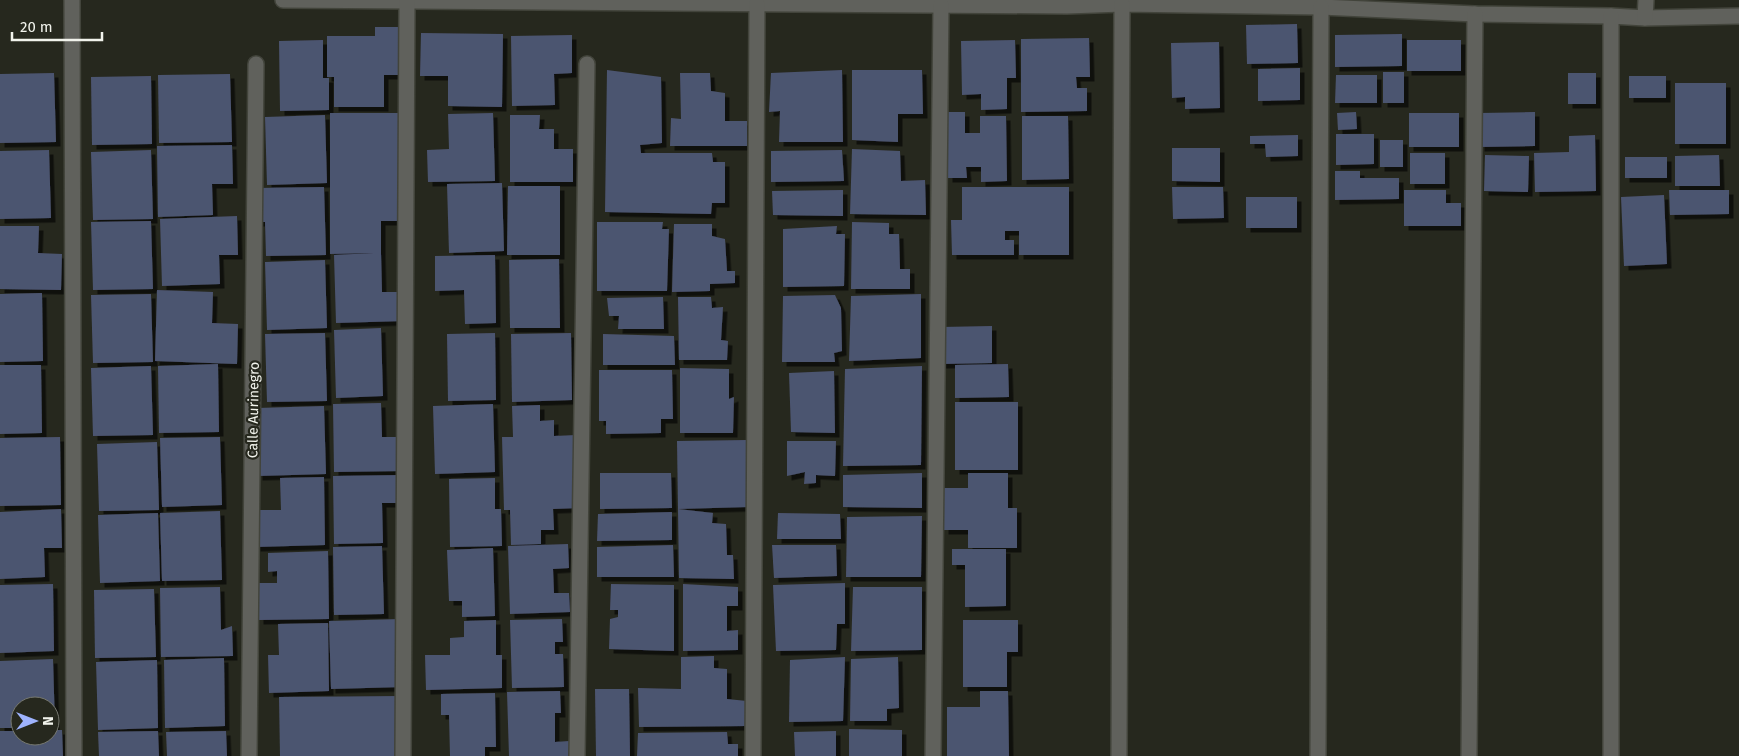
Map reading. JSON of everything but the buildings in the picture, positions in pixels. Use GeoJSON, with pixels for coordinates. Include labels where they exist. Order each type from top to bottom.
{"type":"FeatureCollection","features":[{"type":"Feature","properties":{"kind":"street"},"geometry":{"type":"LineString","coordinates":[[72,0],[74,756]]}},
{"type":"Feature","properties":{"kind":"street"},"geometry":{"type":"LineString","coordinates":[[284,0],[757,4],[858,2],[941,5],[1068,3],[1320,7],[1475,14],[1645,18],[1739,16]]}},
{"type":"Feature","properties":{"kind":"street"},"geometry":{"type":"LineString","coordinates":[[1645,18],[1646,0]]}},
{"type":"Feature","properties":{"kind":"street"},"geometry":{"type":"LineString","coordinates":[[403,756],[407,2]]}},
{"type":"Feature","properties":{"kind":"street"},"geometry":{"type":"LineString","coordinates":[[753,756],[757,4]]}},
{"type":"Feature","properties":{"kind":"street"},"geometry":{"type":"LineString","coordinates":[[1119,756],[1122,4]]}},
{"type":"Feature","properties":{"kind":"street"},"geometry":{"type":"LineString","coordinates":[[933,756],[941,5]]}},
{"type":"Feature","properties":{"kind":"street"},"geometry":{"type":"LineString","coordinates":[[1318,756],[1320,7]]}},
{"type":"Feature","properties":{"kind":"street"},"geometry":{"type":"LineString","coordinates":[[1469,756],[1475,14]]}},
{"type":"Feature","properties":{"kind":"street"},"geometry":{"type":"LineString","coordinates":[[1611,16],[1611,756]]}},
{"type":"Feature","properties":{"kind":"street","name":"Calle Aurinegro"},"geometry":{"type":"LineString","coordinates":[[249,756],[256,64]]}},
{"type":"Feature","properties":{"kind":"street"},"geometry":{"type":"LineString","coordinates":[[577,756],[587,64]]}}]}
